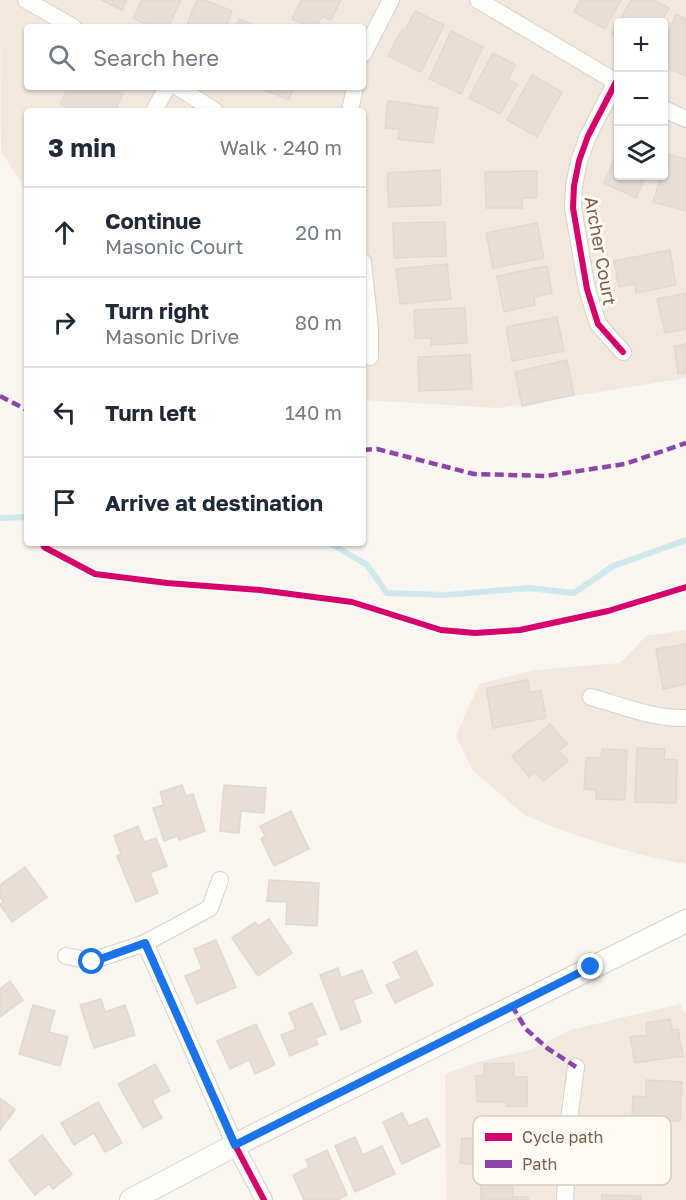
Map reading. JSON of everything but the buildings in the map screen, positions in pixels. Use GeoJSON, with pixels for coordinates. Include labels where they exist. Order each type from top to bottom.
{"type":"FeatureCollection","features":[{"type":"Feature","properties":{"kind":"main road"},"geometry":{"type":"LineString","coordinates":[[131,1200],[146,1190],[235,1145],[686,921]]}},
{"type":"Feature","properties":{"kind":"street"},"geometry":{"type":"LineString","coordinates":[[26,0],[68,24]]}},
{"type":"Feature","properties":{"kind":"street"},"geometry":{"type":"LineString","coordinates":[[366,48],[391,0]]}},
{"type":"Feature","properties":{"kind":"street"},"geometry":{"type":"LineString","coordinates":[[478,0],[614,81]]}},
{"type":"Feature","properties":{"kind":"street","name":"Archer Court"},"geometry":{"type":"LineString","coordinates":[[614,88],[588,136],[579,161],[573,208],[587,289],[598,324],[623,352]]}},
{"type":"Feature","properties":{"kind":"street"},"geometry":{"type":"LineString","coordinates":[[156,108],[165,90]]}},
{"type":"Feature","properties":{"kind":"street"},"geometry":{"type":"LineString","coordinates":[[183,90],[210,108]]}},
{"type":"Feature","properties":{"kind":"street"},"geometry":{"type":"LineString","coordinates":[[351,108],[354,90]]}},
{"type":"Feature","properties":{"kind":"street"},"geometry":{"type":"LineString","coordinates":[[668,111],[686,120]]}},
{"type":"Feature","properties":{"kind":"street"},"geometry":{"type":"LineString","coordinates":[[366,290],[370,357]]}},
{"type":"Feature","properties":{"kind":"street"},"geometry":{"type":"LineString","coordinates":[[591,697],[643,713],[686,718]]}},
{"type":"Feature","properties":{"kind":"street"},"geometry":{"type":"LineString","coordinates":[[66,956],[92,962],[145,943],[210,908],[219,880]]}},
{"type":"Feature","properties":{"kind":"street"},"geometry":{"type":"LineString","coordinates":[[145,943],[235,1145],[264,1200]]}},
{"type":"Feature","properties":{"kind":"street"},"geometry":{"type":"LineString","coordinates":[[570,1116],[576,1067]]}},
{"type":"Feature","properties":{"kind":"street"},"geometry":{"type":"LineString","coordinates":[[566,1200],[567,1185]]}},
{"type":"Feature","properties":{"kind":"shaded area"},"geometry":{"type":"Polygon","coordinates":[[[0,0],[686,0],[686,378],[499,408],[366,400],[366,108],[24,108],[24,187],[1,151],[0,0]]]}},
{"type":"Feature","properties":{"kind":"shaded area"},"geometry":{"type":"Polygon","coordinates":[[[686,630],[686,864],[646,856],[578,836],[526,816],[473,771],[456,736],[479,684],[535,670],[620,663],[646,636],[686,630]]]}},
{"type":"Feature","properties":{"kind":"shaded area"},"geometry":{"type":"Polygon","coordinates":[[[680,1004],[686,1016],[686,1200],[446,1200],[445,1074],[478,1062],[530,1050],[570,1030],[680,1004]]]}},
{"type":"Feature","properties":{"kind":"waterway"},"geometry":{"type":"LineString","coordinates":[[0,518],[24,517]]}},
{"type":"Feature","properties":{"kind":"waterway"},"geometry":{"type":"LineString","coordinates":[[335,546],[367,565],[387,593],[446,595],[529,588],[574,593],[613,566],[686,540]]}},
{"type":"Feature","properties":{"kind":"marked path"},"geometry":{"type":"LineString","coordinates":[[0,396],[24,408]]}},
{"type":"Feature","properties":{"kind":"marked path"},"geometry":{"type":"LineString","coordinates":[[366,450],[377,449],[474,474],[545,476],[625,464],[686,443]]}},
{"type":"Feature","properties":{"kind":"marked path"},"geometry":{"type":"LineString","coordinates":[[512,1006],[526,1029],[547,1048],[576,1067]]}},
{"type":"Feature","properties":{"kind":"cycle path"},"geometry":{"type":"LineString","coordinates":[[614,86],[588,136],[579,161],[573,208],[587,289],[598,324],[623,352]]}},
{"type":"Feature","properties":{"kind":"cycle path"},"geometry":{"type":"LineString","coordinates":[[44,546],[95,574],[167,583],[260,590],[352,602],[441,630],[475,633],[520,630],[608,611],[686,587]]}},
{"type":"Feature","properties":{"kind":"cycle path"},"geometry":{"type":"LineString","coordinates":[[145,943],[235,1145],[264,1200]]}},
{"type":"Feature","properties":{"kind":"route"},"geometry":{"type":"LineString","coordinates":[[92,962],[145,943],[235,1145],[591,967]]}}]}
